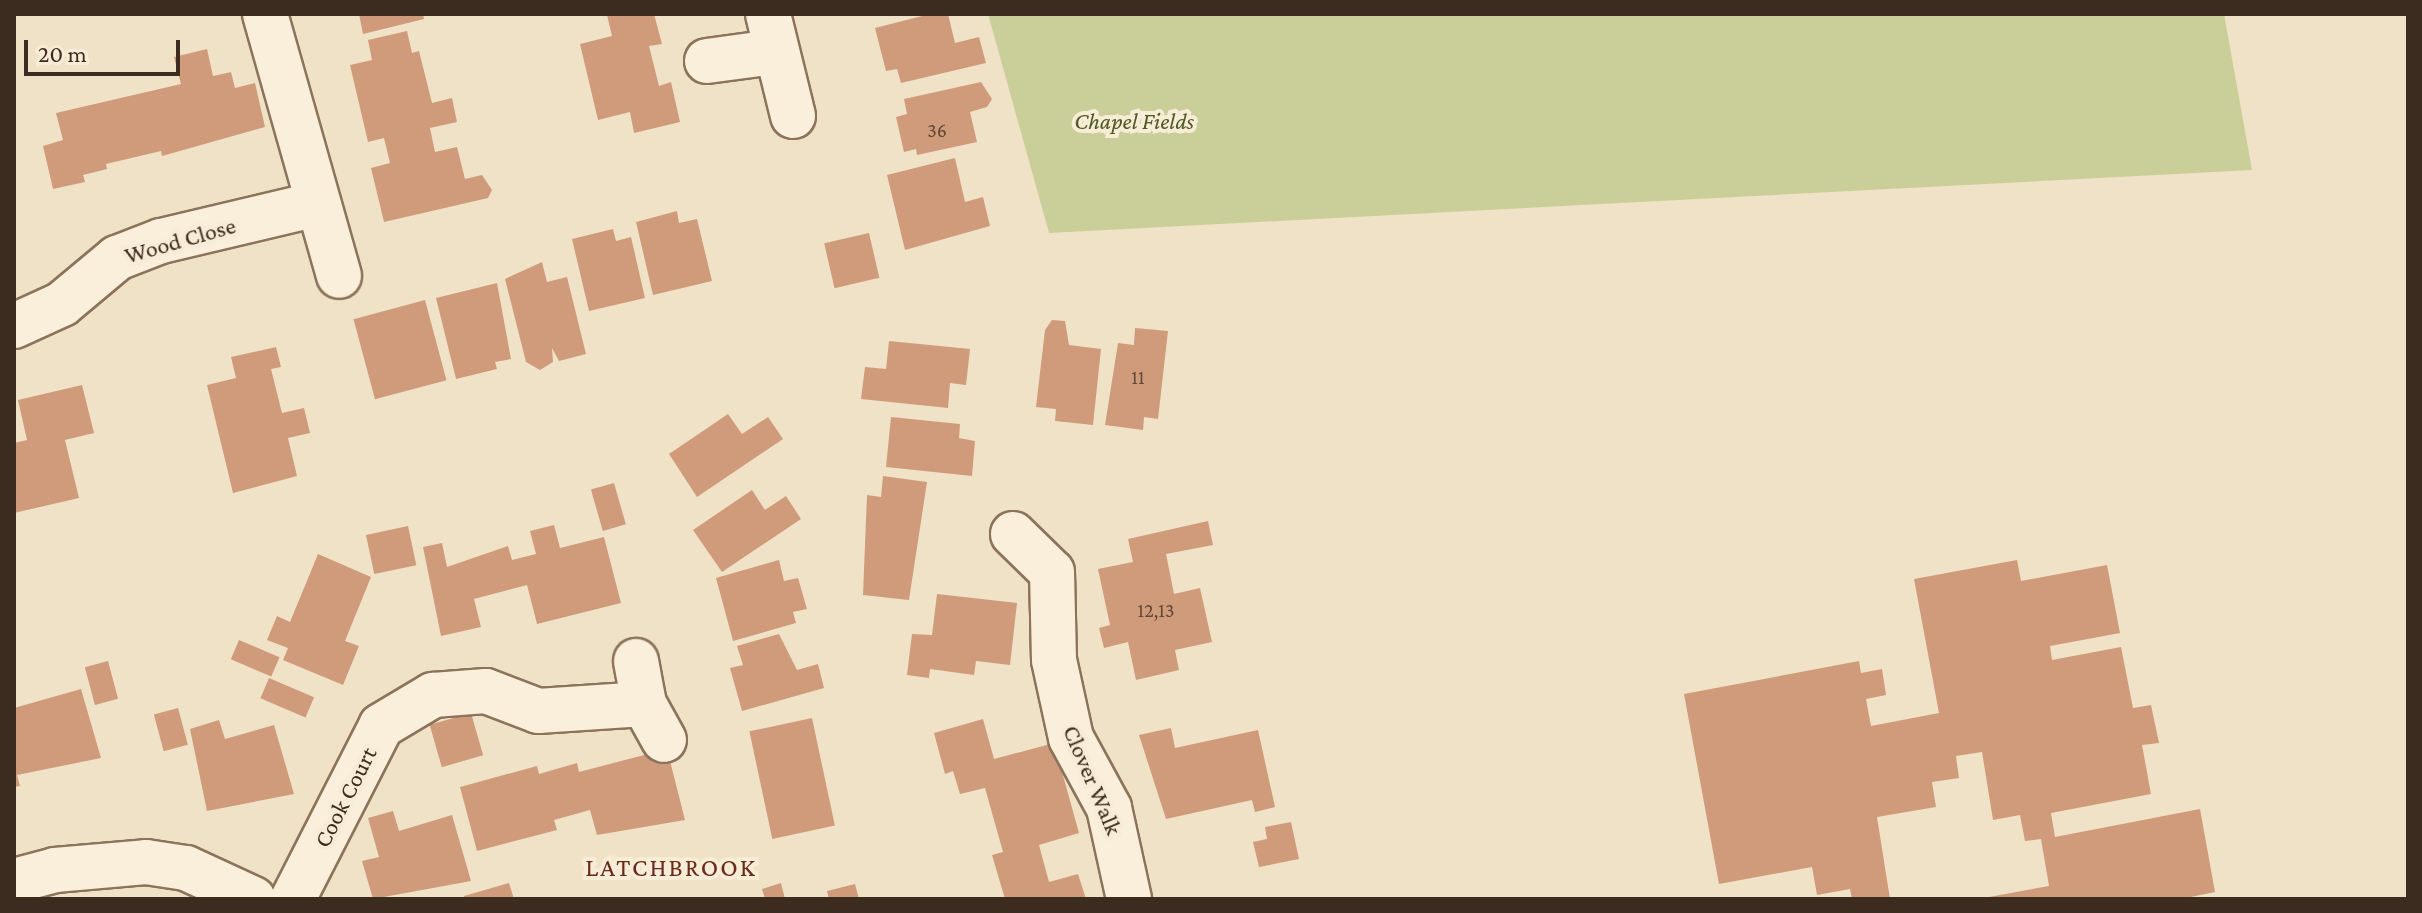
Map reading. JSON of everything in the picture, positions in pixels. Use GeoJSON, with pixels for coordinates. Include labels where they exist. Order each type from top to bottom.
{"type":"FeatureCollection","features":[{"type":"Feature","properties":{"kind":"street"},"geometry":{"type":"LineString","coordinates":[[265,14],[339,276]]}},
{"type":"Feature","properties":{"kind":"street"},"geometry":{"type":"LineString","coordinates":[[707,61],[771,33],[793,116]]}},
{"type":"Feature","properties":{"kind":"street","name":"Wood Close"},"geometry":{"type":"LineString","coordinates":[[14,326],[62,304],[117,258],[161,241],[318,204]]}},
{"type":"Feature","properties":{"kind":"street","name":"Clover Walk"},"geometry":{"type":"LineString","coordinates":[[1013,534],[1052,572],[1054,660],[1071,738],[1109,808],[1129,899]]}},
{"type":"Feature","properties":{"kind":"street","name":"Cook Court"},"geometry":{"type":"LineString","coordinates":[[293,899],[381,726],[433,695],[486,691],[538,711],[654,722],[636,661]]}},
{"type":"Feature","properties":{"kind":"street"},"geometry":{"type":"LineString","coordinates":[[14,881],[55,870],[146,862],[186,868],[236,895]]}},
{"type":"Feature","properties":{"kind":"green space","name":"Chapel Fields"},"geometry":{"type":"Polygon","coordinates":[[[988,14],[2224,14],[2252,170],[1049,233],[988,14]]]}},
{"type":"Feature","properties":{"kind":"building"},"geometry":{"type":"Polygon","coordinates":[[[359,14],[423,14],[424,19],[363,34],[359,14]]]}},
{"type":"Feature","properties":{"kind":"building"},"geometry":{"type":"Polygon","coordinates":[[[654,14],[662,44],[649,46],[659,86],[671,82],[680,122],[634,133],[630,112],[598,120],[580,44],[612,36],[607,15],[654,14]]]}},
{"type":"Feature","properties":{"kind":"building"},"geometry":{"type":"Polygon","coordinates":[[[930,14],[948,14],[955,43],[979,37],[986,63],[901,83],[897,69],[886,71],[875,28],[930,14]]]}},
{"type":"Feature","properties":{"kind":"building"},"geometry":{"type":"Polygon","coordinates":[[[407,31],[412,53],[419,51],[432,103],[452,98],[457,122],[430,128],[435,152],[457,147],[465,179],[482,175],[492,190],[488,198],[384,222],[371,168],[390,163],[384,138],[368,142],[350,65],[372,60],[368,40],[407,31]]]}},
{"type":"Feature","properties":{"kind":"building"},"geometry":{"type":"Polygon","coordinates":[[[207,49],[213,76],[231,72],[235,88],[255,83],[265,127],[162,156],[161,151],[106,164],[107,169],[83,175],[85,182],[53,189],[43,146],[63,140],[56,113],[181,84],[174,57],[207,49]]]}},
{"type":"Feature","properties":{"kind":"building"},"geometry":{"type":"Polygon","coordinates":[[[981,82],[992,99],[987,107],[970,112],[977,142],[917,155],[916,149],[904,152],[896,117],[907,114],[904,99],[981,82]]]}},
{"type":"Feature","properties":{"kind":"building"},"geometry":{"type":"Polygon","coordinates":[[[955,158],[965,202],[983,197],[990,226],[905,250],[887,175],[955,158]]]}},
{"type":"Feature","properties":{"kind":"building"},"geometry":{"type":"Polygon","coordinates":[[[677,211],[679,223],[697,219],[712,281],[653,295],[636,222],[677,211]]]}},
{"type":"Feature","properties":{"kind":"building"},"geometry":{"type":"Polygon","coordinates":[[[613,229],[616,241],[631,237],[645,298],[589,311],[572,239],[613,229]]]}},
{"type":"Feature","properties":{"kind":"building"},"geometry":{"type":"Polygon","coordinates":[[[869,233],[879,278],[835,288],[824,243],[869,233]]]}},
{"type":"Feature","properties":{"kind":"building"},"geometry":{"type":"Polygon","coordinates":[[[542,262],[547,282],[567,277],[586,354],[559,361],[552,348],[553,362],[540,370],[526,362],[505,279],[542,262]]]}},
{"type":"Feature","properties":{"kind":"building"},"geometry":{"type":"Polygon","coordinates":[[[497,283],[511,359],[495,362],[497,369],[456,379],[436,298],[497,283]]]}},
{"type":"Feature","properties":{"kind":"building"},"geometry":{"type":"Polygon","coordinates":[[[425,300],[446,380],[375,399],[354,319],[425,300]]]}},
{"type":"Feature","properties":{"kind":"building"},"geometry":{"type":"Polygon","coordinates":[[[1052,320],[1065,321],[1069,345],[1101,349],[1093,425],[1055,421],[1056,409],[1036,407],[1045,330],[1052,320]]]}},
{"type":"Feature","properties":{"kind":"building"},"geometry":{"type":"Polygon","coordinates":[[[1135,328],[1168,331],[1158,419],[1144,417],[1143,430],[1105,425],[1118,343],[1134,345],[1135,328]]]}},
{"type":"Feature","properties":{"kind":"building"},"geometry":{"type":"Polygon","coordinates":[[[889,341],[970,349],[966,385],[950,383],[948,408],[861,399],[865,367],[886,369],[889,341]]]}},
{"type":"Feature","properties":{"kind":"building"},"geometry":{"type":"Polygon","coordinates":[[[276,347],[281,367],[271,369],[282,413],[304,408],[310,433],[288,438],[297,476],[233,493],[207,385],[236,378],[231,357],[276,347]]]}},
{"type":"Feature","properties":{"kind":"building"},"geometry":{"type":"Polygon","coordinates":[[[82,385],[94,433],[65,440],[79,498],[14,513],[14,443],[27,440],[18,400],[82,385]]]}},
{"type":"Feature","properties":{"kind":"building"},"geometry":{"type":"Polygon","coordinates":[[[728,414],[742,434],[768,417],[783,439],[697,497],[669,454],[728,414]]]}},
{"type":"Feature","properties":{"kind":"building"},"geometry":{"type":"Polygon","coordinates":[[[891,417],[960,424],[959,438],[975,441],[972,476],[886,467],[891,417]]]}},
{"type":"Feature","properties":{"kind":"building"},"geometry":{"type":"Polygon","coordinates":[[[883,476],[927,482],[909,600],[863,595],[867,495],[881,497],[883,476]]]}},
{"type":"Feature","properties":{"kind":"building"},"geometry":{"type":"Polygon","coordinates":[[[614,483],[626,524],[603,531],[591,490],[614,483]]]}},
{"type":"Feature","properties":{"kind":"building"},"geometry":{"type":"Polygon","coordinates":[[[752,490],[765,510],[786,496],[801,519],[722,572],[693,530],[752,490]]]}},
{"type":"Feature","properties":{"kind":"building"},"geometry":{"type":"Polygon","coordinates":[[[1208,521],[1213,545],[1166,554],[1174,594],[1200,588],[1212,642],[1175,650],[1179,670],[1136,680],[1128,642],[1104,648],[1099,628],[1110,625],[1098,569],[1133,562],[1128,539],[1208,521]]]}},
{"type":"Feature","properties":{"kind":"building"},"geometry":{"type":"Polygon","coordinates":[[[554,525],[560,548],[604,537],[621,603],[537,624],[527,585],[474,599],[481,627],[441,636],[423,547],[442,543],[447,567],[508,546],[512,560],[536,554],[530,531],[554,525]]]}},
{"type":"Feature","properties":{"kind":"building"},"geometry":{"type":"Polygon","coordinates":[[[408,526],[416,565],[374,574],[366,535],[408,526]]]}},
{"type":"Feature","properties":{"kind":"building"},"geometry":{"type":"Polygon","coordinates":[[[318,554],[371,577],[345,641],[359,646],[343,685],[283,660],[288,648],[267,640],[277,616],[290,622],[318,554]]]}},
{"type":"Feature","properties":{"kind":"building"},"geometry":{"type":"Polygon","coordinates":[[[779,560],[784,581],[798,578],[807,609],[793,612],[796,623],[733,641],[716,578],[779,560]]]}},
{"type":"Feature","properties":{"kind":"building"},"geometry":{"type":"Polygon","coordinates":[[[2017,560],[2021,581],[2107,565],[2120,633],[2050,646],[2052,660],[2121,647],[2133,708],[2151,705],[2159,743],[2142,745],[2151,794],[2051,813],[2055,837],[2200,809],[2215,892],[2181,899],[1978,899],[2049,886],[2041,839],[2025,841],[2020,815],[1993,820],[1982,752],[1956,756],[1959,778],[1932,782],[1936,807],[1877,817],[1890,899],[1852,899],[1850,889],[1817,895],[1812,867],[1719,884],[1684,694],[1859,661],[1861,673],[1882,669],[1886,695],[1866,699],[1871,726],[1939,713],[1914,579],[2017,560]]]}},
{"type":"Feature","properties":{"kind":"building"},"geometry":{"type":"Polygon","coordinates":[[[937,594],[1017,603],[1010,665],[976,661],[974,675],[930,669],[929,678],[907,675],[912,634],[932,635],[937,594]]]}},
{"type":"Feature","properties":{"kind":"building"},"geometry":{"type":"Polygon","coordinates":[[[779,634],[797,670],[818,664],[824,688],[742,711],[730,668],[743,665],[737,646],[779,634]]]}},
{"type":"Feature","properties":{"kind":"building"},"geometry":{"type":"Polygon","coordinates":[[[239,640],[280,657],[271,677],[231,659],[239,640]]]}},
{"type":"Feature","properties":{"kind":"building"},"geometry":{"type":"Polygon","coordinates":[[[108,661],[118,699],[95,705],[85,667],[108,661]]]}},
{"type":"Feature","properties":{"kind":"building"},"geometry":{"type":"Polygon","coordinates":[[[269,678],[314,697],[306,717],[260,698],[269,678]]]}},
{"type":"Feature","properties":{"kind":"building"},"geometry":{"type":"Polygon","coordinates":[[[81,689],[101,758],[17,775],[20,786],[14,787],[14,708],[81,689]]]}},
{"type":"Feature","properties":{"kind":"building"},"geometry":{"type":"Polygon","coordinates":[[[178,708],[188,745],[164,751],[154,714],[178,708]]]}},
{"type":"Feature","properties":{"kind":"building"},"geometry":{"type":"Polygon","coordinates":[[[471,713],[483,755],[442,767],[430,725],[471,713]]]}},
{"type":"Feature","properties":{"kind":"building"},"geometry":{"type":"Polygon","coordinates":[[[812,718],[835,826],[772,839],[749,731],[812,718]]]}},
{"type":"Feature","properties":{"kind":"building"},"geometry":{"type":"Polygon","coordinates":[[[983,719],[994,759],[1054,743],[1079,833],[1039,845],[1049,882],[1078,874],[1086,899],[1005,899],[992,855],[1003,852],[985,788],[960,794],[953,771],[945,774],[934,733],[983,719]]]}},
{"type":"Feature","properties":{"kind":"building"},"geometry":{"type":"Polygon","coordinates":[[[219,720],[225,739],[274,725],[294,794],[207,811],[190,729],[219,720]]]}},
{"type":"Feature","properties":{"kind":"building"},"geometry":{"type":"Polygon","coordinates":[[[1171,728],[1175,748],[1258,730],[1275,807],[1255,812],[1252,800],[1166,819],[1139,735],[1171,728]]]}},
{"type":"Feature","properties":{"kind":"building"},"geometry":{"type":"Polygon","coordinates":[[[667,749],[685,820],[597,835],[590,810],[554,820],[557,830],[477,851],[460,787],[537,766],[539,774],[577,763],[579,772],[667,749]]]}},
{"type":"Feature","properties":{"kind":"building"},"geometry":{"type":"Polygon","coordinates":[[[393,811],[399,831],[452,815],[471,881],[373,899],[362,861],[379,857],[368,818],[393,811]]]}},
{"type":"Feature","properties":{"kind":"building"},"geometry":{"type":"Polygon","coordinates":[[[1291,822],[1299,859],[1259,867],[1253,842],[1267,839],[1265,827],[1291,822]]]}},
{"type":"Feature","properties":{"kind":"building"},"geometry":{"type":"Polygon","coordinates":[[[509,883],[514,899],[465,899],[464,896],[509,883]]]}},
{"type":"Feature","properties":{"kind":"building"},"geometry":{"type":"Polygon","coordinates":[[[781,883],[785,899],[765,899],[762,889],[781,883]]]}},
{"type":"Feature","properties":{"kind":"building"},"geometry":{"type":"Polygon","coordinates":[[[855,884],[859,899],[829,899],[827,891],[855,884]]]}},
{"type":"Feature","properties":{"kind":"district","name":"LATCHBROOK"},"geometry":{"type":"Point","coordinates":[671,868]}}]}
